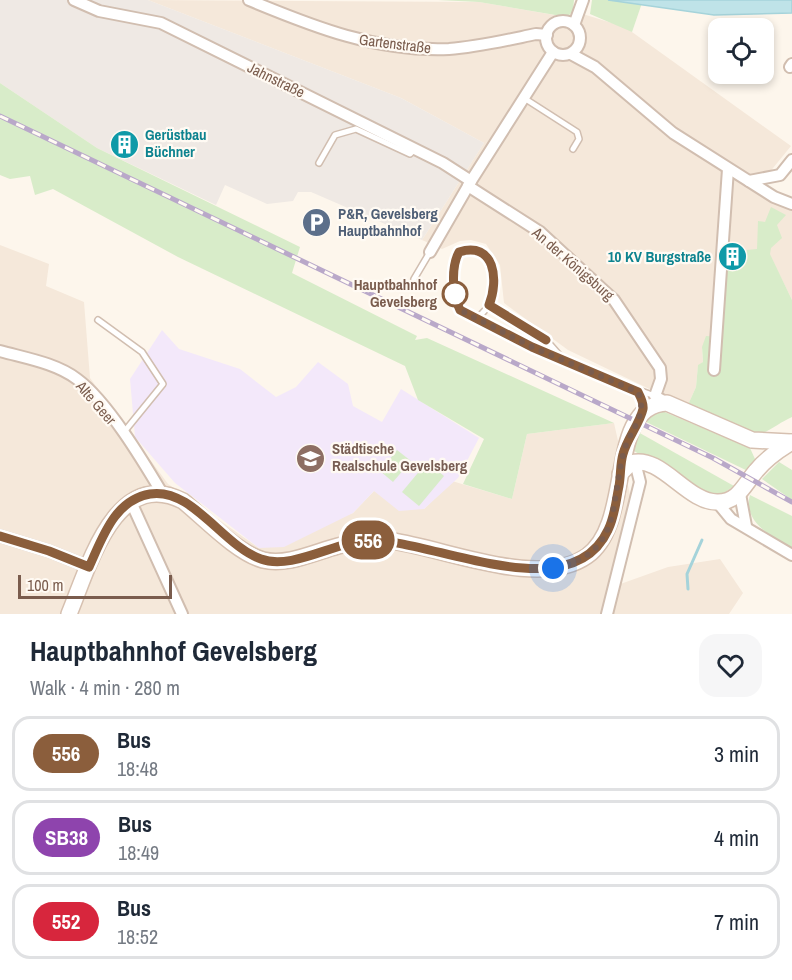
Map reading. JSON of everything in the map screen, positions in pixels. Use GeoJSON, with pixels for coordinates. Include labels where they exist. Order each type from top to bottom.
{"type":"FeatureCollection","features":[{"type":"Feature","properties":{"kind":"main road"},"geometry":{"type":"LineString","coordinates":[[69,614],[108,525],[131,502],[142,496],[162,494],[183,501],[235,544],[262,560],[292,560],[356,542],[373,540],[403,543],[501,565],[543,568],[579,561],[595,549],[612,519],[623,454],[630,435],[643,410],[661,400],[752,440],[791,442]]}},
{"type":"Feature","properties":{"kind":"main road"},"geometry":{"type":"LineString","coordinates":[[630,435],[630,452],[635,462]]}},
{"type":"Feature","properties":{"kind":"main road"},"geometry":{"type":"LineString","coordinates":[[752,440],[760,455],[756,471]]}},
{"type":"Feature","properties":{"kind":"main road"},"geometry":{"type":"LineString","coordinates":[[620,474],[626,465],[635,462],[675,479],[697,496],[717,502],[740,494],[756,471],[791,442]]}},
{"type":"Feature","properties":{"kind":"street","name":"Jahnstraße"},"geometry":{"type":"LineString","coordinates":[[74,0],[99,11],[161,23],[415,149],[470,184]]}},
{"type":"Feature","properties":{"kind":"street","name":"Gartenstraße"},"geometry":{"type":"LineString","coordinates":[[249,0],[347,38],[402,48],[449,49],[536,34],[547,35]]}},
{"type":"Feature","properties":{"kind":"street"},"geometry":{"type":"LineString","coordinates":[[574,25],[583,0]]}},
{"type":"Feature","properties":{"kind":"street"},"geometry":{"type":"LineString","coordinates":[[580,41],[571,54],[565,56],[553,52],[549,47],[547,35],[557,22],[574,25],[595,67]]}},
{"type":"Feature","properties":{"kind":"street"},"geometry":{"type":"LineString","coordinates":[[430,252],[553,52]]}},
{"type":"Feature","properties":{"kind":"street"},"geometry":{"type":"LineString","coordinates":[[571,54],[595,67],[673,133],[774,197],[792,204]]}},
{"type":"Feature","properties":{"kind":"street"},"geometry":{"type":"LineString","coordinates":[[749,181],[780,175],[792,160]]}},
{"type":"Feature","properties":{"kind":"street"},"geometry":{"type":"LineString","coordinates":[[714,370],[728,169]]}},
{"type":"Feature","properties":{"kind":"street","name":"An der Königsburg"},"geometry":{"type":"LineString","coordinates":[[470,184],[540,232],[614,300],[660,368],[661,400]]}},
{"type":"Feature","properties":{"kind":"street","name":"Alte Geer"},"geometry":{"type":"LineString","coordinates":[[0,351],[53,367],[77,379],[92,393],[141,458],[162,494]]}},
{"type":"Feature","properties":{"kind":"street"},"geometry":{"type":"LineString","coordinates":[[607,614],[640,482],[635,462]]}},
{"type":"Feature","properties":{"kind":"street"},"geometry":{"type":"LineString","coordinates":[[640,482],[657,470]]}},
{"type":"Feature","properties":{"kind":"street"},"geometry":{"type":"LineString","coordinates":[[740,494],[746,526]]}},
{"type":"Feature","properties":{"kind":"street"},"geometry":{"type":"LineString","coordinates":[[131,502],[182,614]]}},
{"type":"Feature","properties":{"kind":"street"},"geometry":{"type":"LineString","coordinates":[[717,502],[731,519],[792,555]]}},
{"type":"Feature","properties":{"kind":"street"},"geometry":{"type":"LineString","coordinates":[[0,536],[49,551],[89,567]]}},
{"type":"Feature","properties":{"kind":"lane"},"geometry":{"type":"LineString","coordinates":[[524,98],[577,132],[579,138],[573,149]]}},
{"type":"Feature","properties":{"kind":"lane"},"geometry":{"type":"LineString","coordinates":[[319,162],[334,135],[356,129],[410,154],[415,149]]}},
{"type":"Feature","properties":{"kind":"lane"},"geometry":{"type":"LineString","coordinates":[[477,319],[489,305],[494,292],[489,258],[481,250],[472,248],[459,252],[454,262],[456,303],[460,310],[477,319],[532,347],[661,400]]}},
{"type":"Feature","properties":{"kind":"lane"},"geometry":{"type":"LineString","coordinates":[[414,279],[430,252]]}},
{"type":"Feature","properties":{"kind":"lane"},"geometry":{"type":"LineString","coordinates":[[489,305],[546,340],[561,357]]}},
{"type":"Feature","properties":{"kind":"lane"},"geometry":{"type":"LineString","coordinates":[[98,320],[142,352],[163,384],[123,434]]}},
{"type":"Feature","properties":{"kind":"lane"},"geometry":{"type":"LineString","coordinates":[[638,392],[643,410]]}},
{"type":"Feature","properties":{"kind":"shaded area"},"geometry":{"type":"Polygon","coordinates":[[[0,0],[148,0],[401,98],[484,143],[422,240],[311,192],[298,192],[293,201],[267,204],[225,185],[216,205],[97,148],[0,83],[0,0]]]}},
{"type":"Feature","properties":{"kind":"shaded area"},"geometry":{"type":"Polygon","coordinates":[[[148,0],[479,2],[566,17],[573,11],[625,27],[791,146],[769,173],[747,180],[792,206],[792,300],[766,247],[721,337],[702,349],[703,362],[698,366],[696,387],[687,407],[568,350],[504,303],[500,265],[486,244],[471,240],[460,241],[442,249],[422,240],[484,143],[401,98],[148,0]]]}},
{"type":"Feature","properties":{"kind":"shaded area"},"geometry":{"type":"Polygon","coordinates":[[[0,245],[49,264],[46,286],[84,302],[90,378],[168,484],[259,548],[353,513],[374,491],[424,509],[452,481],[512,499],[527,434],[614,423],[631,499],[612,587],[668,567],[720,559],[743,593],[729,614],[0,614],[0,245]]]}},
{"type":"Feature","properties":{"kind":"shaded area","name":"Städtische Realschule Gevelsberg"},"geometry":{"type":"Polygon","coordinates":[[[162,330],[179,349],[240,369],[276,397],[296,387],[318,362],[348,384],[353,406],[382,422],[401,389],[479,438],[458,478],[424,509],[399,511],[374,491],[353,513],[284,547],[259,548],[175,483],[135,437],[130,379],[162,330]]]}},
{"type":"Feature","properties":{"kind":"green space"},"geometry":{"type":"Polygon","coordinates":[[[438,0],[574,0],[573,11],[567,17],[479,2],[438,0]]]}},
{"type":"Feature","properties":{"kind":"green space"},"geometry":{"type":"Polygon","coordinates":[[[592,0],[643,0],[632,32],[590,14],[592,0]]]}},
{"type":"Feature","properties":{"kind":"green space"},"geometry":{"type":"Polygon","coordinates":[[[0,83],[97,148],[300,247],[292,273],[417,336],[415,340],[427,338],[614,423],[527,434],[512,499],[463,484],[484,439],[418,400],[405,366],[178,257],[53,189],[35,195],[30,176],[10,179],[0,175],[0,83]]]}},
{"type":"Feature","properties":{"kind":"green space"},"geometry":{"type":"Polygon","coordinates":[[[771,207],[786,215],[777,225],[782,238],[771,248],[770,254],[792,300],[792,417],[768,431],[754,435],[687,407],[696,387],[698,365],[703,362],[702,347],[706,336],[721,337],[726,264],[740,259],[747,250],[757,249],[758,221],[765,222],[771,207]]]}},
{"type":"Feature","properties":{"kind":"green space"},"geometry":{"type":"Polygon","coordinates":[[[660,410],[750,448],[755,459],[752,473],[644,421],[660,410]]]}},
{"type":"Feature","properties":{"kind":"green space"},"geometry":{"type":"Polygon","coordinates":[[[638,432],[734,486],[721,495],[708,495],[634,451],[638,432]]]}},
{"type":"Feature","properties":{"kind":"green space"},"geometry":{"type":"Polygon","coordinates":[[[397,450],[411,461],[393,482],[380,471],[397,450]]]}},
{"type":"Feature","properties":{"kind":"green space"},"geometry":{"type":"Polygon","coordinates":[[[427,462],[444,476],[419,506],[402,492],[427,462]]]}},
{"type":"Feature","properties":{"kind":"green space"},"geometry":{"type":"Polygon","coordinates":[[[779,462],[792,470],[792,500],[762,479],[779,462]]]}},
{"type":"Feature","properties":{"kind":"green space"},"geometry":{"type":"Polygon","coordinates":[[[750,495],[792,516],[792,549],[768,534],[755,521],[749,505],[750,495]]]}},
{"type":"Feature","properties":{"kind":"water"},"geometry":{"type":"Polygon","coordinates":[[[608,0],[792,0],[792,13],[714,15],[608,0]]]}},
{"type":"Feature","properties":{"kind":"waterway"},"geometry":{"type":"LineString","coordinates":[[688,589],[687,574],[702,540]]}},
{"type":"Feature","properties":{"kind":"railway"},"geometry":{"type":"LineString","coordinates":[[0,116],[713,458],[792,502]]}},
{"type":"Feature","properties":{"kind":"bus line","name":"556"},"geometry":{"type":"LineString","coordinates":[[0,536],[49,551],[89,567],[114,517],[125,506],[142,496],[162,494],[183,501],[235,544],[262,560],[292,560],[339,546],[373,540],[403,543],[520,568],[553,568],[579,561],[595,549],[607,532],[612,519],[623,454],[643,410],[642,401],[638,392],[596,375],[561,357],[532,347],[460,310],[456,303],[454,276],[454,262],[459,252],[472,248],[481,250],[489,258],[494,292],[489,305],[546,340]]}},
{"type":"Feature","properties":{"kind":"place","name":"Gerüstbau Büchner"},"geometry":{"type":"Point","coordinates":[124,144]}},
{"type":"Feature","properties":{"kind":"place","name":"P&R, Gevelsberg Hauptbahnhof"},"geometry":{"type":"Point","coordinates":[317,223]}},
{"type":"Feature","properties":{"kind":"place","name":"10 KV Burgstraße"},"geometry":{"type":"Point","coordinates":[732,257]}},
{"type":"Feature","properties":{"kind":"place","name":"Hauptbahnhof Gevelsberg"},"geometry":{"type":"Point","coordinates":[455,294]}},
{"type":"Feature","properties":{"kind":"place","name":"Städtische Realschule Gevelsberg"},"geometry":{"type":"Point","coordinates":[311,458]}},
{"type":"Feature","properties":{"kind":"route"},"geometry":{"type":"LineString","coordinates":[[455,294],[460,310],[532,347],[561,357],[596,375],[638,392],[642,401],[643,410],[623,454],[612,519],[607,532],[587,556],[579,561],[553,568]]}}]}
